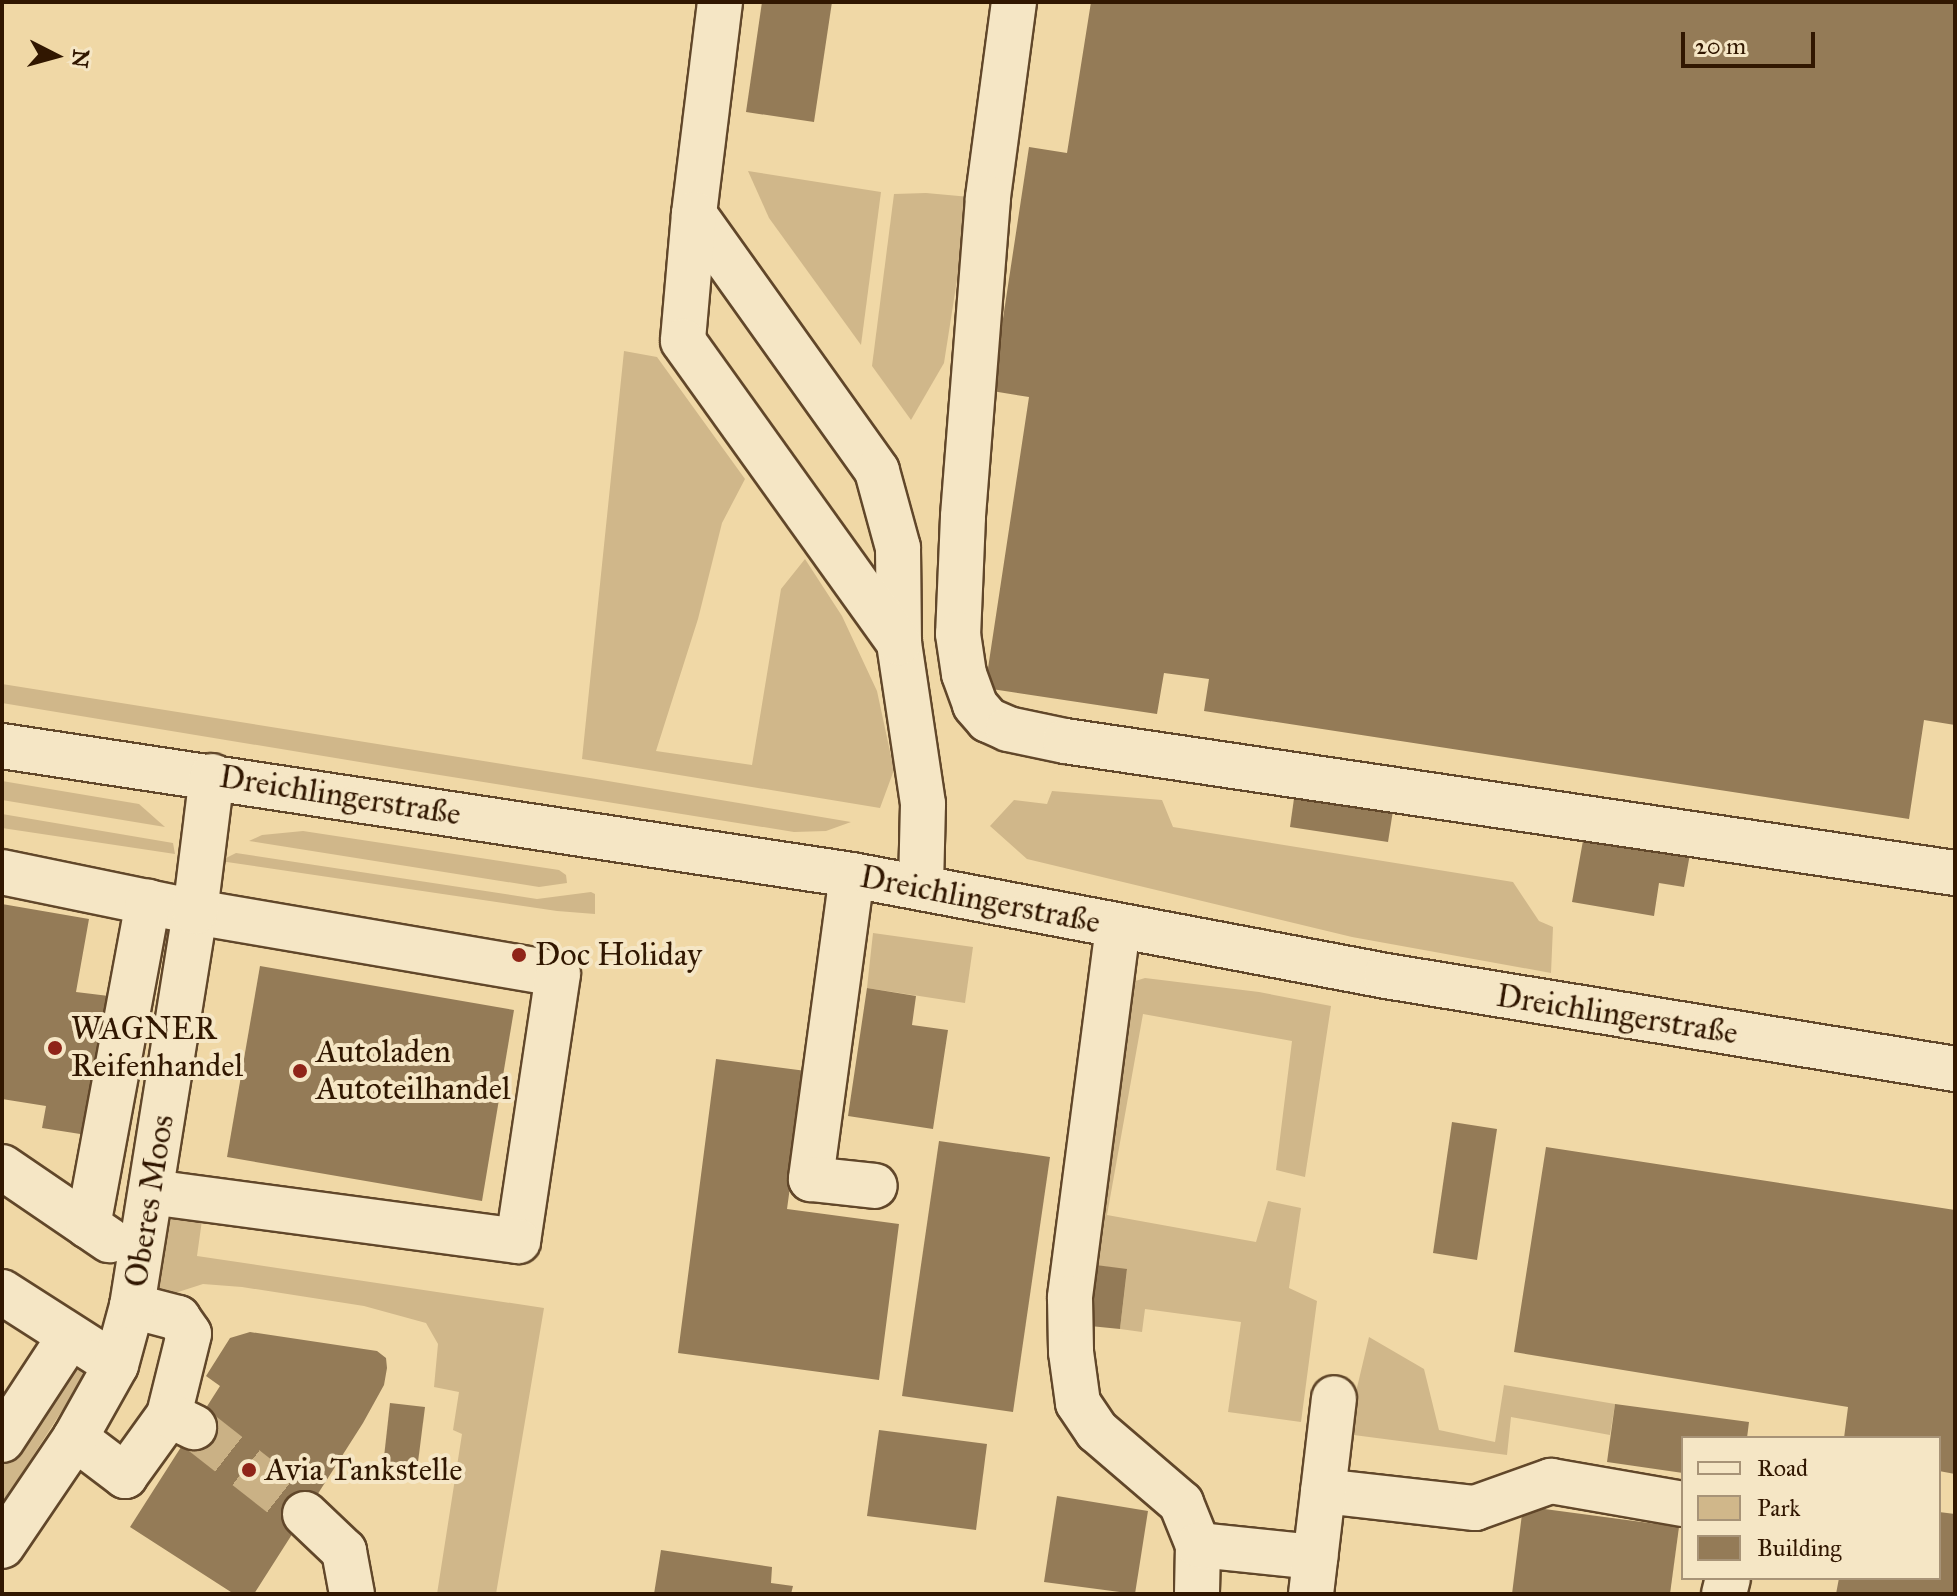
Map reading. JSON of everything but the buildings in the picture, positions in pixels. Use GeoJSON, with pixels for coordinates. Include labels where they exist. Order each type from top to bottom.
{"type":"FeatureCollection","features":[{"type":"Feature","properties":{"kind":"street"},"geometry":{"type":"LineString","coordinates":[[720,2],[694,214],[683,341],[899,643]]}},
{"type":"Feature","properties":{"kind":"street"},"geometry":{"type":"LineString","coordinates":[[1014,2],[988,198],[963,517],[958,634],[964,674],[975,705],[988,720],[1008,729],[1065,741],[1955,873]]}},
{"type":"Feature","properties":{"kind":"street"},"geometry":{"type":"LineString","coordinates":[[694,214],[877,471],[898,548],[899,643],[923,804],[921,887]]}},
{"type":"Feature","properties":{"kind":"street","name":"Dreichlingerstraße"},"geometry":{"type":"LineString","coordinates":[[2,746],[852,875],[1415,981],[1955,1069]]}},
{"type":"Feature","properties":{"kind":"street","name":"Oberes Moos"},"geometry":{"type":"LineString","coordinates":[[2,1546],[75,1438],[116,1365],[142,1261],[195,912],[212,776]]}},
{"type":"Feature","properties":{"kind":"street"},"geometry":{"type":"LineString","coordinates":[[2,872],[195,912],[558,974],[518,1241],[153,1192]]}},
{"type":"Feature","properties":{"kind":"street"},"geometry":{"type":"LineString","coordinates":[[852,875],[811,1179],[875,1186]]}},
{"type":"Feature","properties":{"kind":"street"},"geometry":{"type":"LineString","coordinates":[[88,1226],[148,902]]}},
{"type":"Feature","properties":{"kind":"street"},"geometry":{"type":"LineString","coordinates":[[1118,927],[1070,1298],[1071,1352],[1078,1403],[1097,1431],[1181,1503],[1198,1545],[1197,1594]]}},
{"type":"Feature","properties":{"kind":"street"},"geometry":{"type":"LineString","coordinates":[[2,1167],[142,1261]]}},
{"type":"Feature","properties":{"kind":"street"},"geometry":{"type":"LineString","coordinates":[[2,1292],[116,1365]]}},
{"type":"Feature","properties":{"kind":"street"},"geometry":{"type":"LineString","coordinates":[[75,1438],[125,1476],[181,1421],[189,1334],[178,1318],[132,1306]]}},
{"type":"Feature","properties":{"kind":"street"},"geometry":{"type":"LineString","coordinates":[[2,1440],[70,1336]]}},
{"type":"Feature","properties":{"kind":"street"},"geometry":{"type":"LineString","coordinates":[[1198,1545],[1313,1576],[1334,1398]]}},
{"type":"Feature","properties":{"kind":"street"},"geometry":{"type":"LineString","coordinates":[[1323,1491],[1475,1508],[1551,1481],[1681,1504]]}},
{"type":"Feature","properties":{"kind":"street"},"geometry":{"type":"LineString","coordinates":[[305,1514],[344,1551],[352,1594]]}},
{"type":"Feature","properties":{"kind":"green space"},"geometry":{"type":"Polygon","coordinates":[[[748,171],[881,192],[861,345],[769,218],[748,171]]]}},
{"type":"Feature","properties":{"kind":"green space"},"geometry":{"type":"Polygon","coordinates":[[[894,194],[970,197],[944,363],[911,420],[872,366],[894,194]]]}},
{"type":"Feature","properties":{"kind":"green space"},"geometry":{"type":"Polygon","coordinates":[[[624,351],[657,357],[745,479],[722,523],[698,619],[656,751],[752,765],[781,589],[805,559],[842,616],[877,691],[894,770],[880,808],[582,759],[624,351]]]}},
{"type":"Feature","properties":{"kind":"green space"},"geometry":{"type":"Polygon","coordinates":[[[2,684],[851,822],[826,831],[794,832],[402,769],[2,703],[2,684]]]}},
{"type":"Feature","properties":{"kind":"green space"},"geometry":{"type":"Polygon","coordinates":[[[2,781],[139,804],[165,827],[2,800],[2,781]]]}},
{"type":"Feature","properties":{"kind":"green space"},"geometry":{"type":"Polygon","coordinates":[[[1052,791],[1162,800],[1173,827],[1513,882],[1539,921],[1553,927],[1551,973],[1352,937],[1027,859],[990,826],[1014,800],[1047,804],[1052,791]]]}},
{"type":"Feature","properties":{"kind":"green space"},"geometry":{"type":"Polygon","coordinates":[[[2,814],[173,843],[175,854],[2,828],[2,814]]]}},
{"type":"Feature","properties":{"kind":"green space"},"geometry":{"type":"Polygon","coordinates":[[[303,831],[559,870],[566,875],[567,883],[539,887],[249,841],[262,835],[303,831]]]}},
{"type":"Feature","properties":{"kind":"green space"},"geometry":{"type":"Polygon","coordinates":[[[236,853],[537,899],[591,892],[595,894],[595,914],[220,861],[236,853]]]}},
{"type":"Feature","properties":{"kind":"green space"},"geometry":{"type":"Polygon","coordinates":[[[873,933],[973,947],[965,1003],[867,988],[873,933]]]}},
{"type":"Feature","properties":{"kind":"green space"},"geometry":{"type":"Polygon","coordinates":[[[1145,978],[1259,992],[1331,1006],[1305,1177],[1276,1170],[1292,1041],[1143,1014],[1107,1215],[1256,1242],[1268,1201],[1301,1208],[1289,1288],[1317,1301],[1301,1422],[1228,1412],[1241,1322],[1145,1309],[1142,1332],[1120,1329],[1127,1270],[1088,1264],[1132,982],[1145,978]]]}},
{"type":"Feature","properties":{"kind":"green space"},"geometry":{"type":"Polygon","coordinates":[[[168,1208],[203,1213],[197,1256],[544,1308],[496,1594],[437,1594],[462,1434],[453,1430],[459,1392],[434,1387],[438,1344],[426,1323],[364,1306],[242,1287],[203,1284],[172,1294],[159,1292],[156,1282],[168,1208]]]}},
{"type":"Feature","properties":{"kind":"green space"},"geometry":{"type":"Polygon","coordinates":[[[1369,1337],[1424,1369],[1439,1430],[1495,1442],[1504,1385],[1615,1404],[1610,1435],[1511,1417],[1507,1455],[1346,1434],[1369,1337]]]}},
{"type":"Feature","properties":{"kind":"green space"},"geometry":{"type":"Polygon","coordinates":[[[70,1364],[85,1375],[2,1504],[2,1458],[70,1364]]]}},
{"type":"Feature","properties":{"kind":"tunnel"},"geometry":{"type":"LineString","coordinates":[[194,1427],[305,1514]]}},
{"type":"Feature","properties":{"kind":"place","name":"Doc Holiday"},"geometry":{"type":"Point","coordinates":[519,955]}},
{"type":"Feature","properties":{"kind":"place","name":"WAGNER Reifenhandel"},"geometry":{"type":"Point","coordinates":[55,1048]}},
{"type":"Feature","properties":{"kind":"place","name":"Autoladen Autoteilhandel"},"geometry":{"type":"Point","coordinates":[300,1071]}},
{"type":"Feature","properties":{"kind":"place","name":"Avia Tankstelle"},"geometry":{"type":"Point","coordinates":[249,1470]}}]}
